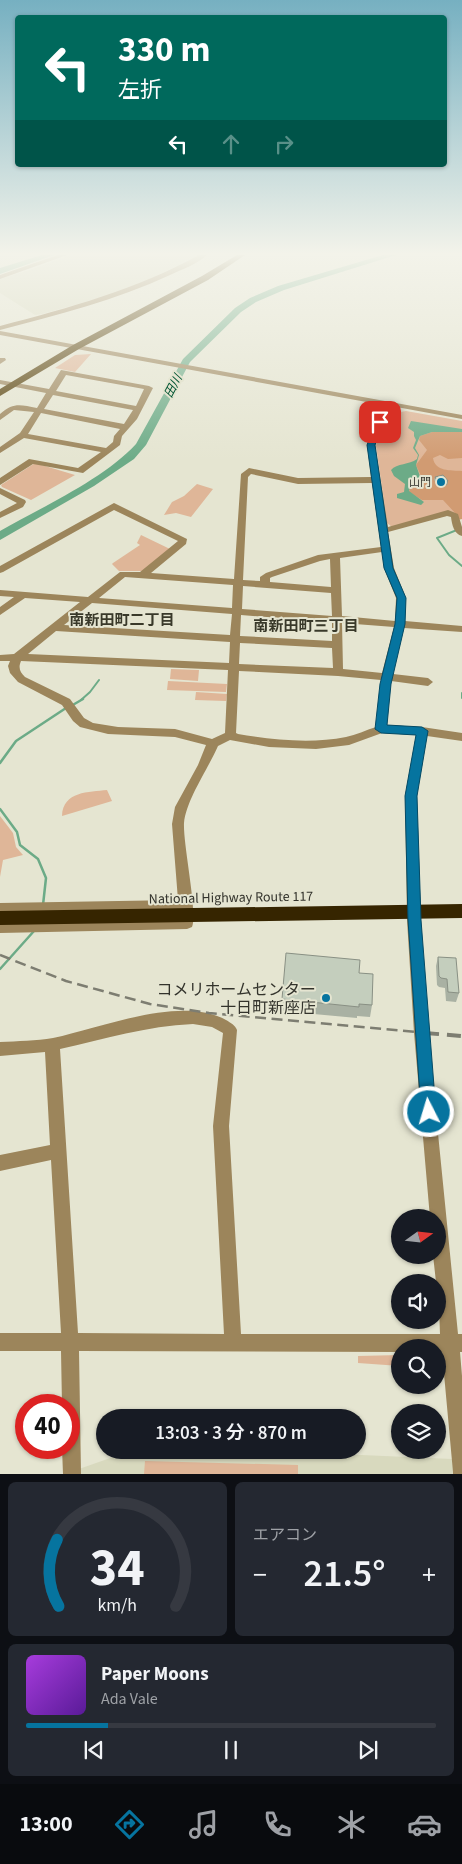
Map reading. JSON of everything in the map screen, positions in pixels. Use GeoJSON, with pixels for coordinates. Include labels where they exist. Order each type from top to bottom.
{"type":"FeatureCollection","features":[{"type":"Feature","properties":{"kind":"highway","name":"National Highway Route 117"},"geometry":{"type":"LineString","coordinates":[[4,918],[187,910],[462,911]]}},
{"type":"Feature","properties":{"kind":"main road"},"geometry":{"type":"LineString","coordinates":[[0,393],[76,347],[119,324]]}},
{"type":"Feature","properties":{"kind":"street"},"geometry":{"type":"LineString","coordinates":[[0,328],[14,324]]}},
{"type":"Feature","properties":{"kind":"street"},"geometry":{"type":"LineString","coordinates":[[0,332],[462,416]]}},
{"type":"Feature","properties":{"kind":"street"},"geometry":{"type":"LineString","coordinates":[[0,451],[23,435],[64,372],[148,387],[138,409],[118,436],[117,443],[80,470],[76,471],[32,461],[0,482]]}},
{"type":"Feature","properties":{"kind":"street"},"geometry":{"type":"LineString","coordinates":[[0,382],[138,409]]}},
{"type":"Feature","properties":{"kind":"street"},"geometry":{"type":"LineString","coordinates":[[381,729],[387,677],[400,624],[401,594],[389,568],[385,549],[371,445],[388,403]]}},
{"type":"Feature","properties":{"kind":"street"},"geometry":{"type":"LineString","coordinates":[[0,418],[16,407],[125,428]]}},
{"type":"Feature","properties":{"kind":"street"},"geometry":{"type":"LineString","coordinates":[[23,435],[108,451]]}},
{"type":"Feature","properties":{"kind":"street"},"geometry":{"type":"LineString","coordinates":[[0,441],[12,444]]}},
{"type":"Feature","properties":{"kind":"street"},"geometry":{"type":"LineString","coordinates":[[230,735],[232,668],[244,476],[249,471],[298,481],[376,480]]}},
{"type":"Feature","properties":{"kind":"street"},"geometry":{"type":"LineString","coordinates":[[0,491],[22,502],[0,516]]}},
{"type":"Feature","properties":{"kind":"street"},"geometry":{"type":"LineString","coordinates":[[0,570],[114,506],[182,539],[183,542],[143,575]]}},
{"type":"Feature","properties":{"kind":"street"},"geometry":{"type":"LineString","coordinates":[[384,531],[448,513],[455,516],[457,527],[462,533]]}},
{"type":"Feature","properties":{"kind":"street"},"geometry":{"type":"LineString","coordinates":[[265,584],[266,577],[269,575],[312,559],[385,549]]}},
{"type":"Feature","properties":{"kind":"street"},"geometry":{"type":"LineString","coordinates":[[335,555],[338,672]]}},
{"type":"Feature","properties":{"kind":"street"},"geometry":{"type":"LineString","coordinates":[[230,735],[213,743],[184,734],[108,730],[83,724],[74,716],[66,702],[21,679],[14,668],[14,661],[123,574],[336,590]]}},
{"type":"Feature","properties":{"kind":"street"},"geometry":{"type":"LineString","coordinates":[[0,593],[462,629]]}},
{"type":"Feature","properties":{"kind":"street"},"geometry":{"type":"LineString","coordinates":[[0,612],[23,595]]}},
{"type":"Feature","properties":{"kind":"street"},"geometry":{"type":"LineString","coordinates":[[54,628],[337,645]]}},
{"type":"Feature","properties":{"kind":"street"},"geometry":{"type":"LineString","coordinates":[[0,658],[17,657],[338,672],[428,682]]}},
{"type":"Feature","properties":{"kind":"street"},"geometry":{"type":"LineString","coordinates":[[230,735],[235,738],[268,743],[316,745],[349,741],[381,729],[422,731],[462,737]]}},
{"type":"Feature","properties":{"kind":"street"},"geometry":{"type":"LineString","coordinates":[[422,731],[411,796],[414,912],[421,1033],[456,1343],[462,1472]]}},
{"type":"Feature","properties":{"kind":"street"},"geometry":{"type":"LineString","coordinates":[[187,910],[178,824],[181,807],[204,765],[213,743]]}},
{"type":"Feature","properties":{"kind":"street"},"geometry":{"type":"LineString","coordinates":[[0,1049],[52,1044],[156,1019],[187,1018],[223,1024],[230,1030],[220,1126],[233,1343]]}},
{"type":"Feature","properties":{"kind":"street"},"geometry":{"type":"LineString","coordinates":[[52,1044],[70,1342],[72,1474]]}},
{"type":"Feature","properties":{"kind":"street"},"geometry":{"type":"LineString","coordinates":[[0,1163],[58,1151]]}},
{"type":"Feature","properties":{"kind":"street"},"geometry":{"type":"LineString","coordinates":[[0,1342],[456,1343]]}},
{"type":"Feature","properties":{"kind":"shaded area"},"geometry":{"type":"Polygon","coordinates":[[[91,354],[75,372],[55,368],[75,355],[91,354]]]}},
{"type":"Feature","properties":{"kind":"shaded area"},"geometry":{"type":"Polygon","coordinates":[[[406,411],[462,421],[462,519],[456,514],[392,527],[387,523],[376,446],[381,427],[390,414],[406,411]]]}},
{"type":"Feature","properties":{"kind":"shaded area"},"geometry":{"type":"Polygon","coordinates":[[[411,421],[462,429],[462,432],[432,432],[420,436],[415,448],[419,455],[416,465],[421,479],[411,484],[409,491],[424,502],[421,505],[397,498],[397,494],[404,492],[405,484],[394,476],[391,470],[396,466],[417,459],[418,455],[413,448],[416,440],[414,432],[408,428],[411,421]]]}},
{"type":"Feature","properties":{"kind":"shaded area"},"geometry":{"type":"Polygon","coordinates":[[[432,432],[462,432],[462,458],[448,459],[440,455],[433,458],[434,463],[440,468],[462,471],[462,519],[458,520],[456,514],[443,500],[422,500],[409,492],[411,484],[421,476],[416,465],[427,450],[419,440],[420,436],[432,432]]]}},
{"type":"Feature","properties":{"kind":"shaded area"},"geometry":{"type":"Polygon","coordinates":[[[35,463],[75,475],[31,500],[2,487],[1,485],[35,463]]]}},
{"type":"Feature","properties":{"kind":"shaded area"},"geometry":{"type":"Polygon","coordinates":[[[197,484],[213,489],[191,517],[176,513],[164,515],[172,502],[184,496],[197,484]]]}},
{"type":"Feature","properties":{"kind":"shaded area"},"geometry":{"type":"Polygon","coordinates":[[[141,535],[170,549],[143,571],[119,571],[112,564],[140,545],[137,543],[141,535]]]}},
{"type":"Feature","properties":{"kind":"shaded area"},"geometry":{"type":"Polygon","coordinates":[[[171,669],[199,670],[198,681],[170,679],[171,669]]]}},
{"type":"Feature","properties":{"kind":"shaded area"},"geometry":{"type":"Polygon","coordinates":[[[168,681],[227,684],[226,692],[167,690],[168,681]]]}},
{"type":"Feature","properties":{"kind":"shaded area"},"geometry":{"type":"Polygon","coordinates":[[[196,692],[227,694],[226,701],[195,700],[196,692]]]}},
{"type":"Feature","properties":{"kind":"shaded area"},"geometry":{"type":"Polygon","coordinates":[[[107,790],[112,801],[62,816],[63,808],[72,797],[78,794],[107,790]]]}},
{"type":"Feature","properties":{"kind":"shaded area"},"geometry":{"type":"Polygon","coordinates":[[[0,816],[13,833],[16,847],[23,855],[3,860],[0,877],[0,816]]]}},
{"type":"Feature","properties":{"kind":"shaded area"},"geometry":{"type":"Polygon","coordinates":[[[391,1355],[391,1365],[358,1363],[358,1356],[391,1355]]]}},
{"type":"Feature","properties":{"kind":"shaded area"},"geometry":{"type":"Polygon","coordinates":[[[366,1455],[391,1456],[391,1459],[452,1459],[454,1474],[79,1474],[79,1469],[107,1459],[366,1459],[366,1455]]]}},
{"type":"Feature","properties":{"kind":"shaded area"},"geometry":{"type":"Polygon","coordinates":[[[145,1461],[298,1465],[298,1474],[144,1474],[145,1461]]]}},
{"type":"Feature","properties":{"kind":"building"},"geometry":{"type":"Polygon","coordinates":[[[443,475],[448,481],[439,483],[435,477],[443,475]]]}},
{"type":"Feature","properties":{"kind":"building","name":"コメリホームセンター 十日町新座店"},"geometry":{"type":"Polygon","coordinates":[[[286,953],[360,960],[359,973],[373,974],[372,1005],[359,1004],[359,1007],[282,999],[286,953]]]}},
{"type":"Feature","properties":{"kind":"building"},"geometry":{"type":"Polygon","coordinates":[[[438,957],[456,958],[459,993],[448,992],[447,979],[439,976],[438,957]]]}},
{"type":"Feature","properties":{"kind":"waterway","name":"田川"},"geometry":{"type":"LineString","coordinates":[[0,536],[90,484],[130,457],[141,445],[186,361],[224,324]]}},
{"type":"Feature","properties":{"kind":"waterway"},"geometry":{"type":"LineString","coordinates":[[462,528],[437,538],[449,555],[462,566]]}},
{"type":"Feature","properties":{"kind":"waterway"},"geometry":{"type":"LineString","coordinates":[[81,700],[99,680]]}},
{"type":"Feature","properties":{"kind":"waterway"},"geometry":{"type":"LineString","coordinates":[[462,693],[462,698]]}},
{"type":"Feature","properties":{"kind":"waterway"},"geometry":{"type":"LineString","coordinates":[[71,706],[83,699]]}},
{"type":"Feature","properties":{"kind":"waterway"},"geometry":{"type":"LineString","coordinates":[[0,763],[16,741],[66,708]]}},
{"type":"Feature","properties":{"kind":"waterway"},"geometry":{"type":"LineString","coordinates":[[0,809],[17,832],[20,845],[38,859],[46,878],[43,905]]}},
{"type":"Feature","properties":{"kind":"waterway"},"geometry":{"type":"LineString","coordinates":[[0,969],[34,931]]}},
{"type":"Feature","properties":{"kind":"railway"},"geometry":{"type":"LineString","coordinates":[[0,955],[66,981],[150,1004],[209,1013],[439,1034]]}},
{"type":"Feature","properties":{"kind":"railway"},"geometry":{"type":"LineString","coordinates":[[425,1033],[462,1036]]}},
{"type":"Feature","properties":{"kind":"place","name":"山門"},"geometry":{"type":"Point","coordinates":[441,482]}},
{"type":"Feature","properties":{"kind":"place","name":"コメリホームセンター 十日町新座店"},"geometry":{"type":"Point","coordinates":[326,998]}},
{"type":"Feature","properties":{"kind":"district","name":"南新田町二丁目"},"geometry":{"type":"Point","coordinates":[122,620]}},
{"type":"Feature","properties":{"kind":"district","name":"南新田町三丁目"},"geometry":{"type":"Point","coordinates":[306,626]}},
{"type":"Feature","properties":{"kind":"route"},"geometry":{"type":"LineString","coordinates":[[380,422],[371,445],[385,549],[392,577],[402,598],[400,624],[385,684],[381,729],[422,731],[411,796],[414,920],[421,1033],[429,1112]]}}]}
